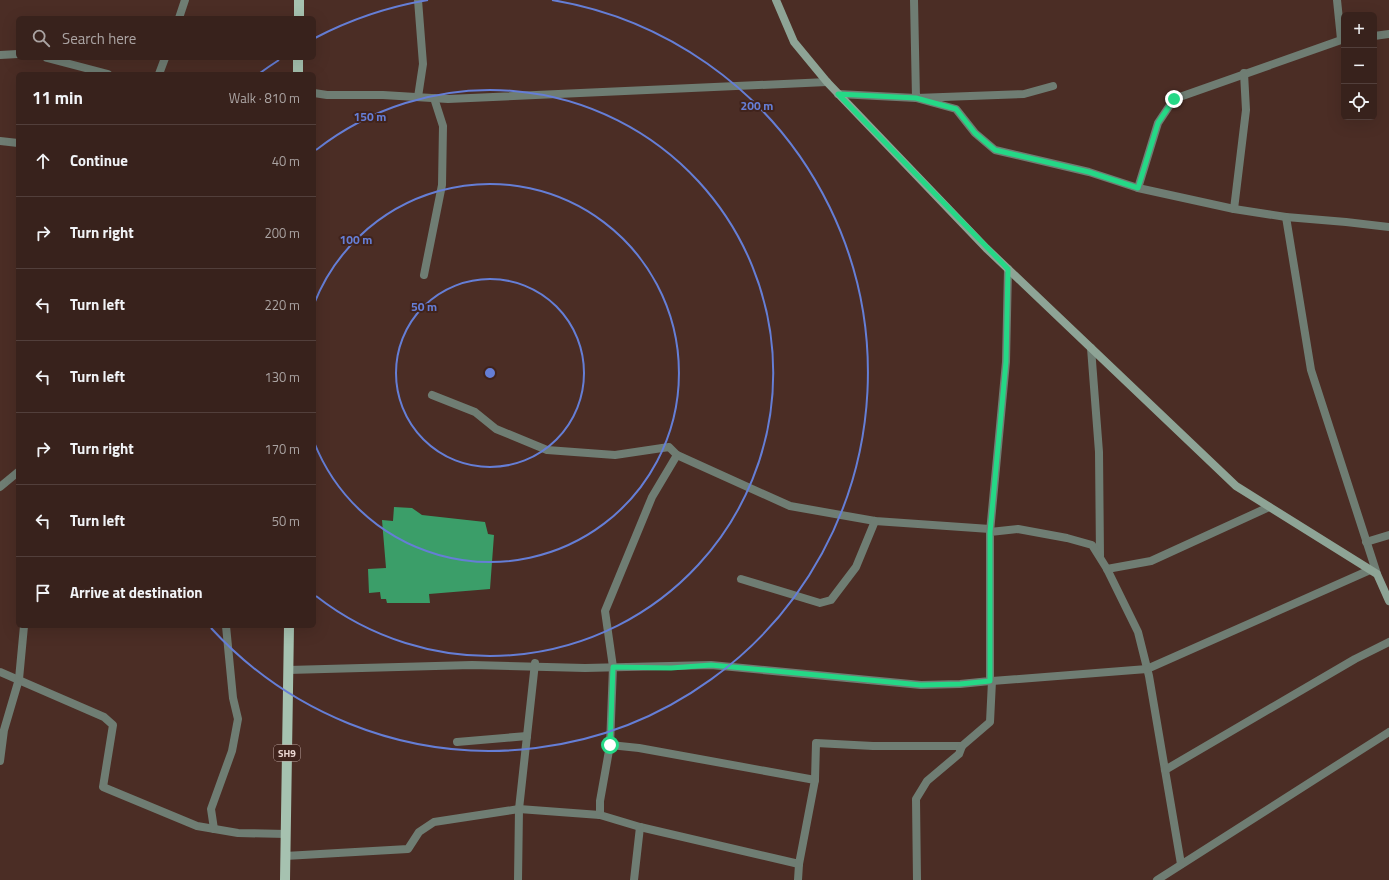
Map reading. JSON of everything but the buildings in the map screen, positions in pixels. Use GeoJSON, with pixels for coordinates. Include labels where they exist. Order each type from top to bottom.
{"type":"FeatureCollection","features":[{"type":"Feature","properties":{"kind":"main road"},"geometry":{"type":"LineString","coordinates":[[299,0],[299,16]]}},
{"type":"Feature","properties":{"kind":"main road"},"geometry":{"type":"LineString","coordinates":[[298,60],[298,72]]}},
{"type":"Feature","properties":{"kind":"main road","name":"SH9"},"geometry":{"type":"LineString","coordinates":[[285,880],[289,628]]}},
{"type":"Feature","properties":{"kind":"street"},"geometry":{"type":"LineString","coordinates":[[180,16],[185,0]]}},
{"type":"Feature","properties":{"kind":"street"},"geometry":{"type":"LineString","coordinates":[[418,0],[423,64],[418,97]]}},
{"type":"Feature","properties":{"kind":"street"},"geometry":{"type":"LineString","coordinates":[[776,0],[794,42],[827,82],[1008,269],[1236,486],[1373,572]]}},
{"type":"Feature","properties":{"kind":"street"},"geometry":{"type":"LineString","coordinates":[[914,0],[916,98]]}},
{"type":"Feature","properties":{"kind":"street"},"geometry":{"type":"LineString","coordinates":[[1337,0],[1341,31]]}},
{"type":"Feature","properties":{"kind":"street"},"geometry":{"type":"LineString","coordinates":[[1377,36],[1389,34]]}},
{"type":"Feature","properties":{"kind":"street"},"geometry":{"type":"LineString","coordinates":[[1138,188],[1158,123],[1174,99],[1341,39]]}},
{"type":"Feature","properties":{"kind":"street"},"geometry":{"type":"LineString","coordinates":[[0,55],[16,54]]}},
{"type":"Feature","properties":{"kind":"street"},"geometry":{"type":"LineString","coordinates":[[53,60],[88,71]]}},
{"type":"Feature","properties":{"kind":"street"},"geometry":{"type":"LineString","coordinates":[[160,72],[164,60]]}},
{"type":"Feature","properties":{"kind":"street"},"geometry":{"type":"LineString","coordinates":[[1234,209],[1246,110],[1244,73]]}},
{"type":"Feature","properties":{"kind":"street"},"geometry":{"type":"LineString","coordinates":[[316,93],[456,99],[827,82]]}},
{"type":"Feature","properties":{"kind":"street"},"geometry":{"type":"LineString","coordinates":[[838,94],[916,98],[1024,94],[1052,86]]}},
{"type":"Feature","properties":{"kind":"street"},"geometry":{"type":"LineString","coordinates":[[424,275],[442,185],[443,126],[434,98]]}},
{"type":"Feature","properties":{"kind":"street"},"geometry":{"type":"LineString","coordinates":[[916,98],[956,109],[975,133],[995,150],[1089,172],[1138,188],[1234,209],[1286,218],[1346,222],[1389,227]]}},
{"type":"Feature","properties":{"kind":"street"},"geometry":{"type":"LineString","coordinates":[[0,141],[16,143]]}},
{"type":"Feature","properties":{"kind":"street"},"geometry":{"type":"LineString","coordinates":[[1286,218],[1312,370],[1366,542],[1373,572],[1389,601]]}},
{"type":"Feature","properties":{"kind":"street"},"geometry":{"type":"LineString","coordinates":[[288,670],[535,664],[671,668],[711,665],[921,685],[960,684],[990,681],[990,531],[1006,362],[1008,269]]}},
{"type":"Feature","properties":{"kind":"street"},"geometry":{"type":"LineString","coordinates":[[1091,348],[1099,460],[1100,557]]}},
{"type":"Feature","properties":{"kind":"street"},"geometry":{"type":"LineString","coordinates":[[432,395],[475,412],[496,429],[547,450],[615,455],[669,448],[677,455],[790,506],[875,521],[990,531],[1018,529],[1067,538],[1092,545],[1107,568],[1138,632],[1147,670],[1181,864]]}},
{"type":"Feature","properties":{"kind":"street"},"geometry":{"type":"LineString","coordinates":[[600,815],[600,801],[610,745],[613,667],[605,612],[652,497],[677,455]]}},
{"type":"Feature","properties":{"kind":"street"},"geometry":{"type":"LineString","coordinates":[[0,487],[16,474]]}},
{"type":"Feature","properties":{"kind":"street"},"geometry":{"type":"LineString","coordinates":[[1107,568],[1151,561],[1269,507]]}},
{"type":"Feature","properties":{"kind":"street"},"geometry":{"type":"LineString","coordinates":[[741,579],[820,603],[832,600],[856,567],[875,521]]}},
{"type":"Feature","properties":{"kind":"street"},"geometry":{"type":"LineString","coordinates":[[1366,542],[1389,535]]}},
{"type":"Feature","properties":{"kind":"street"},"geometry":{"type":"LineString","coordinates":[[917,880],[916,799],[927,781],[959,754],[962,746],[990,722],[992,682],[1147,670],[1373,572]]}},
{"type":"Feature","properties":{"kind":"street"},"geometry":{"type":"LineString","coordinates":[[0,761],[4,730],[19,679],[24,628]]}},
{"type":"Feature","properties":{"kind":"street"},"geometry":{"type":"LineString","coordinates":[[214,829],[211,809],[232,751],[238,719],[233,698],[226,628]]}},
{"type":"Feature","properties":{"kind":"street"},"geometry":{"type":"LineString","coordinates":[[1165,770],[1355,659],[1389,642]]}},
{"type":"Feature","properties":{"kind":"street"},"geometry":{"type":"LineString","coordinates":[[518,880],[519,809],[535,664]]}},
{"type":"Feature","properties":{"kind":"street"},"geometry":{"type":"LineString","coordinates":[[0,672],[104,717],[113,725],[103,787],[197,826],[238,833],[286,834]]}},
{"type":"Feature","properties":{"kind":"street"},"geometry":{"type":"LineString","coordinates":[[1157,880],[1389,732]]}},
{"type":"Feature","properties":{"kind":"street"},"geometry":{"type":"LineString","coordinates":[[457,742],[527,736]]}},
{"type":"Feature","properties":{"kind":"street"},"geometry":{"type":"LineString","coordinates":[[798,880],[799,864],[815,780],[816,743],[873,746],[962,746]]}},
{"type":"Feature","properties":{"kind":"street"},"geometry":{"type":"LineString","coordinates":[[610,745],[639,748],[815,780]]}},
{"type":"Feature","properties":{"kind":"street"},"geometry":{"type":"LineString","coordinates":[[285,856],[408,849],[420,832],[434,822],[519,809],[600,815],[640,827],[799,864]]}},
{"type":"Feature","properties":{"kind":"street"},"geometry":{"type":"LineString","coordinates":[[634,880],[640,827]]}},
{"type":"Feature","properties":{"kind":"shaded area"},"geometry":{"type":"Polygon","coordinates":[[[394,507],[412,508],[422,515],[485,522],[488,534],[494,535],[490,589],[429,594],[430,603],[387,603],[386,599],[381,599],[380,592],[369,593],[368,569],[386,568],[382,520],[393,521],[394,507]]]}},
{"type":"Feature","properties":{"kind":"route"},"geometry":{"type":"LineString","coordinates":[[610,745],[613,667],[628,666],[671,668],[711,665],[811,676],[921,685],[960,684],[990,681],[990,532],[1006,362],[1008,269],[838,94],[916,98],[956,109],[975,133],[995,150],[1089,172],[1138,188],[1158,123],[1174,99]]}}]}
